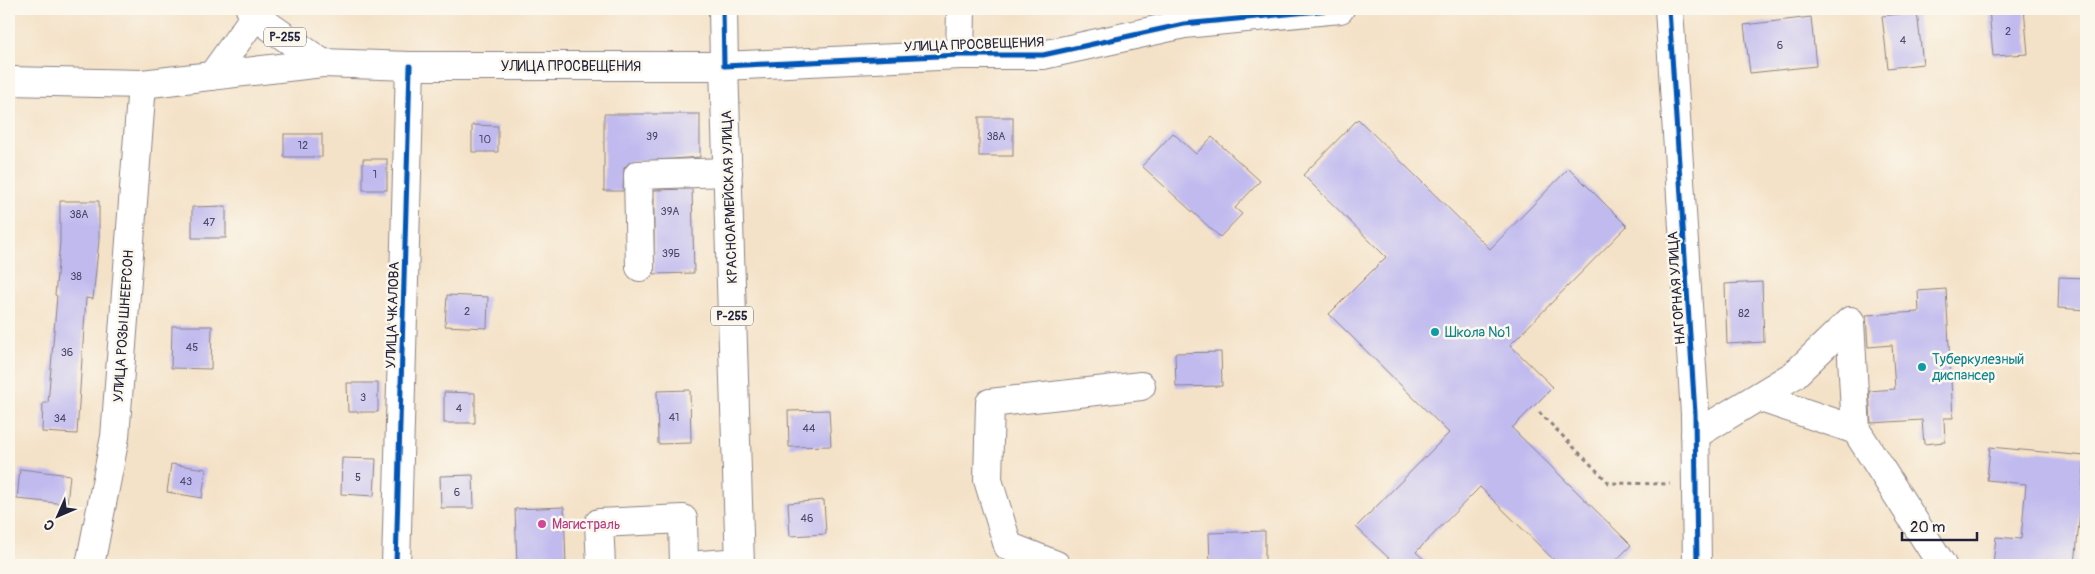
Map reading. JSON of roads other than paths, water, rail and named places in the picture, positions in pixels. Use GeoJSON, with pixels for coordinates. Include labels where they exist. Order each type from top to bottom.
{"type":"FeatureCollection","features":[{"type":"Feature","properties":{"kind":"main road","name":"КРАСНОАРМЕЙСКАЯ УЛИЦА"},"geometry":{"type":"LineString","coordinates":[[724,9],[724,66],[740,564]]}},
{"type":"Feature","properties":{"kind":"main road"},"geometry":{"type":"LineString","coordinates":[[960,55],[961,9]]}},
{"type":"Feature","properties":{"kind":"main road","name":"УЛИЦА ПРОСВЕЩЕНИЯ"},"geometry":{"type":"LineString","coordinates":[[9,81],[142,84],[322,63],[410,66],[724,66],[960,55],[1042,55],[1192,17],[1340,9]]}},
{"type":"Feature","properties":{"kind":"main road","name":"НАГОРНАЯ УЛИЦА"},"geometry":{"type":"LineString","coordinates":[[1669,9],[1695,435],[1698,565]]}},
{"type":"Feature","properties":{"kind":"main road"},"geometry":{"type":"LineString","coordinates":[[212,76],[252,12]]}},
{"type":"Feature","properties":{"kind":"main road","name":"Р-255"},"geometry":{"type":"LineString","coordinates":[[252,12],[322,63]]}},
{"type":"Feature","properties":{"kind":"main road","name":"УЛИЦА ЧКАЛОВА"},"geometry":{"type":"LineString","coordinates":[[396,565],[410,66]]}},
{"type":"Feature","properties":{"kind":"main road","name":"УЛИЦА РОЗЫ ШНЕЕРСОН"},"geometry":{"type":"LineString","coordinates":[[90,565],[114,437],[142,84]]}},
{"type":"Feature","properties":{"kind":"main road"},"geometry":{"type":"LineString","coordinates":[[640,267],[638,175],[728,172]]}},
{"type":"Feature","properties":{"kind":"main road"},"geometry":{"type":"LineString","coordinates":[[1695,435],[1794,375],[1850,321],[1856,430],[1942,565]]}},
{"type":"Feature","properties":{"kind":"main road"},"geometry":{"type":"LineString","coordinates":[[1056,565],[1008,546],[988,480],[990,403],[1140,386]]}},
{"type":"Feature","properties":{"kind":"main road"},"geometry":{"type":"LineString","coordinates":[[1758,397],[1856,430]]}},
{"type":"Feature","properties":{"kind":"main road"},"geometry":{"type":"LineString","coordinates":[[601,565],[599,523],[683,518],[684,565]]}},
{"type":"Feature","properties":{"kind":"main road"},"geometry":{"type":"LineString","coordinates":[[701,565],[740,564]]}},
{"type":"Feature","properties":{"kind":"place","name":"Школа №1"},"geometry":{"type":"Point","coordinates":[1435,332]}},
{"type":"Feature","properties":{"kind":"place","name":"Туберкулезный диспансер"},"geometry":{"type":"Point","coordinates":[1922,367]}},
{"type":"Feature","properties":{"kind":"place","name":"Магистраль"},"geometry":{"type":"Point","coordinates":[542,524]}}]}
